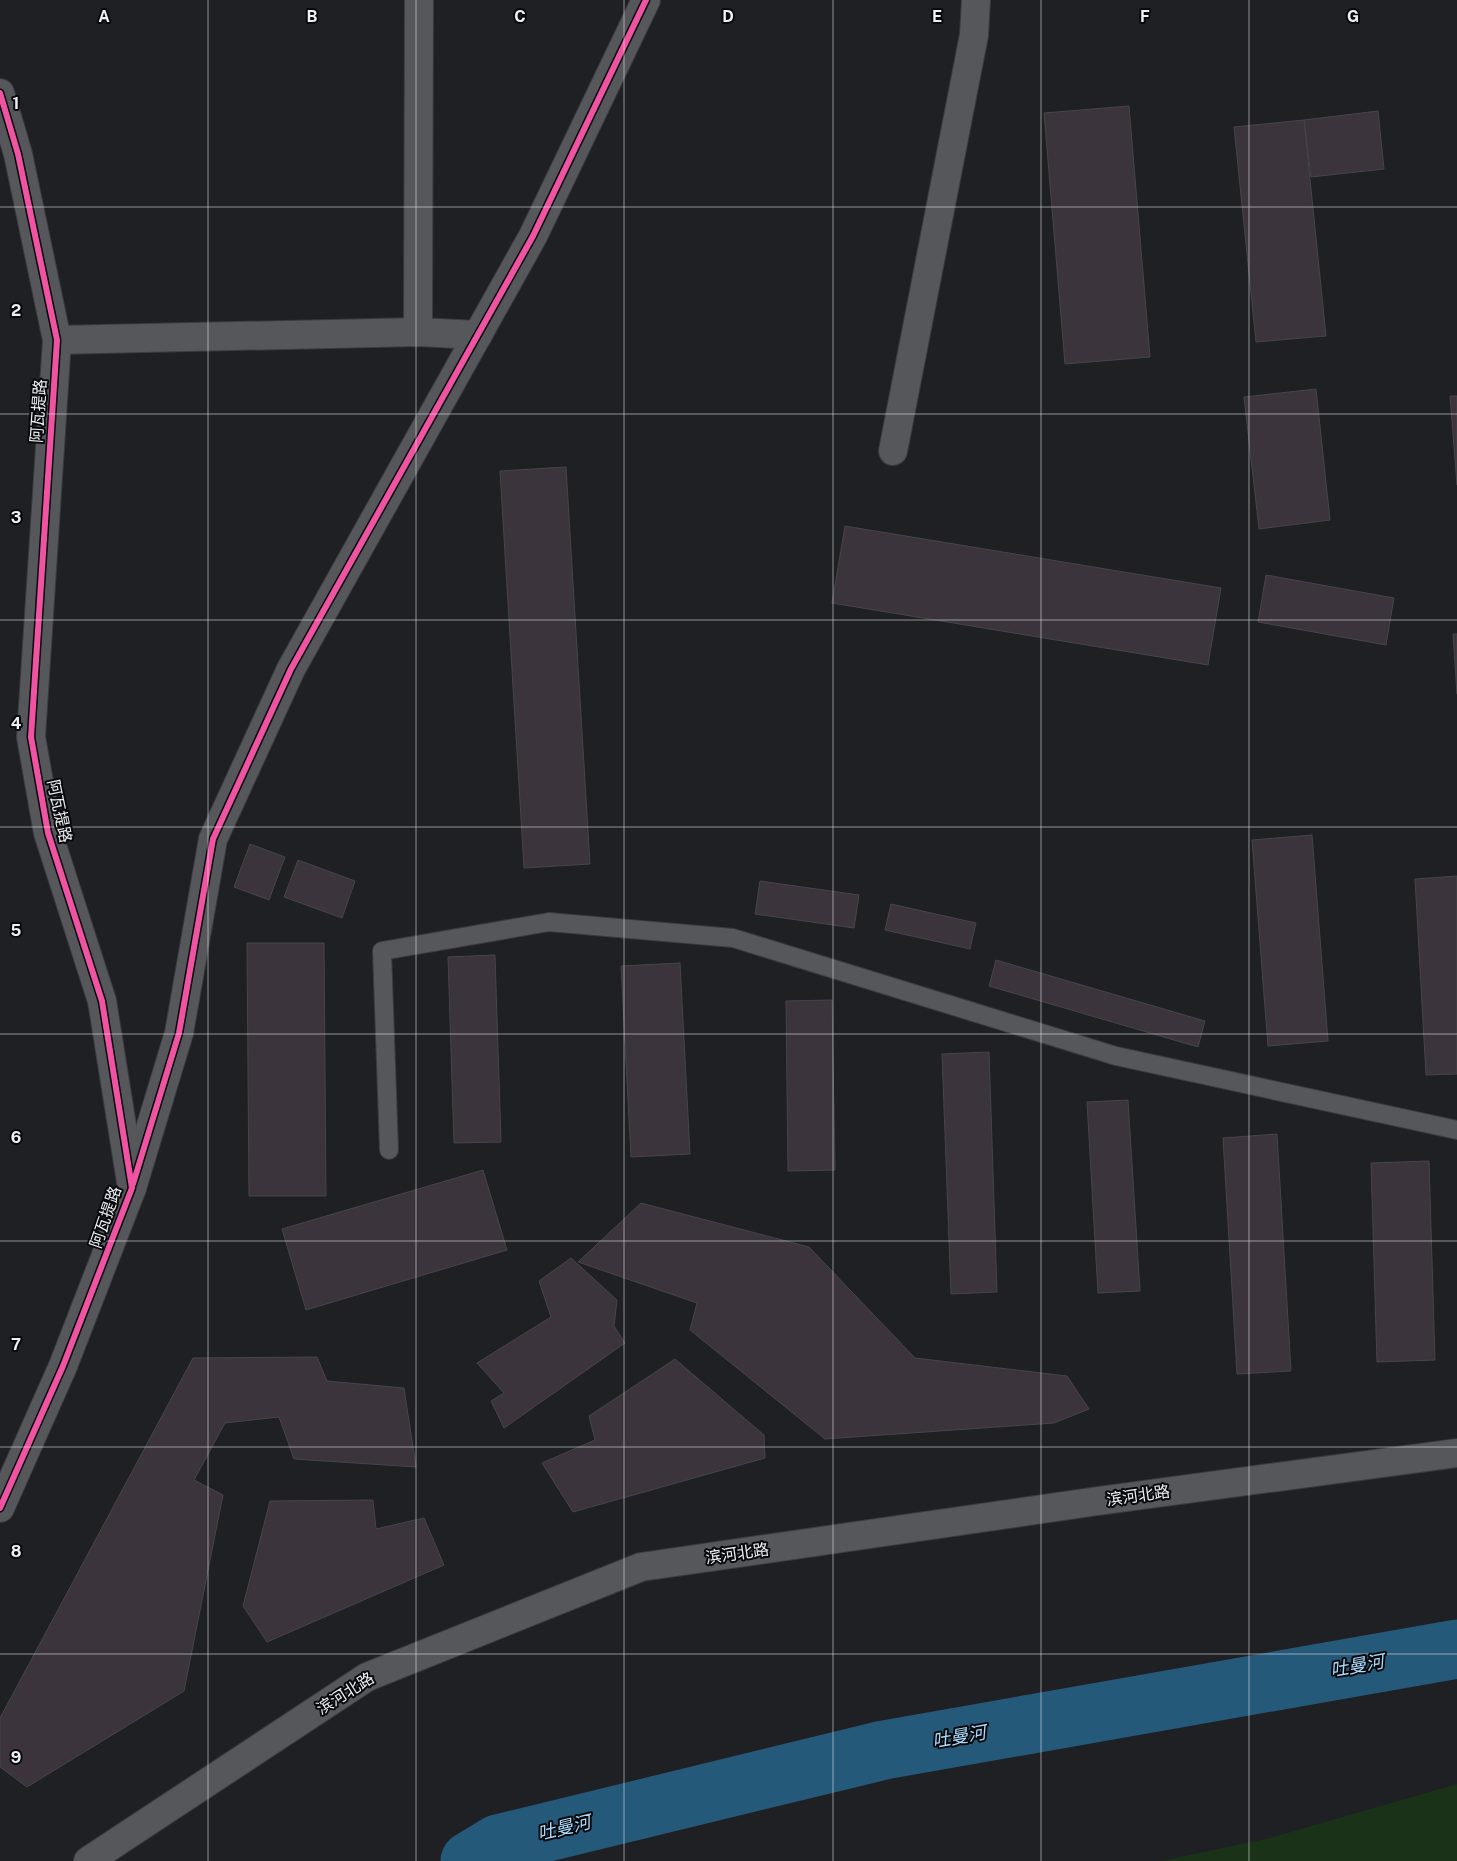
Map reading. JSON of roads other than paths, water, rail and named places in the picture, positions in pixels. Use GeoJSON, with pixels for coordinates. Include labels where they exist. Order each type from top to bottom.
{"type":"FeatureCollection","features":[{"type":"Feature","properties":{"kind":"street"},"geometry":{"type":"LineString","coordinates":[[418,332],[420,0]]}},
{"type":"Feature","properties":{"kind":"street"},"geometry":{"type":"LineString","coordinates":[[132,1188],[178,1033],[213,840],[291,669],[533,236],[646,0]]}},
{"type":"Feature","properties":{"kind":"street"},"geometry":{"type":"LineString","coordinates":[[893,451],[974,35],[976,0]]}},
{"type":"Feature","properties":{"kind":"street","name":"阿瓦提路"},"geometry":{"type":"LineString","coordinates":[[0,92],[18,154],[57,340],[31,737],[48,833],[102,1001],[132,1188],[63,1366],[0,1508]]}},
{"type":"Feature","properties":{"kind":"street"},"geometry":{"type":"LineString","coordinates":[[57,340],[418,332],[478,335]]}},
{"type":"Feature","properties":{"kind":"street","name":"滨河北路"},"geometry":{"type":"LineString","coordinates":[[88,1861],[366,1677],[641,1567],[1098,1501],[1457,1453]]}},
{"type":"Feature","properties":{"kind":"lane"},"geometry":{"type":"LineString","coordinates":[[389,1150],[382,951],[549,922],[734,938],[1116,1056],[1457,1130]]}},
{"type":"Feature","properties":{"kind":"waterway","name":"吐曼河"},"geometry":{"type":"LineString","coordinates":[[470,1861],[498,1844],[884,1750],[1457,1649]]}}]}
